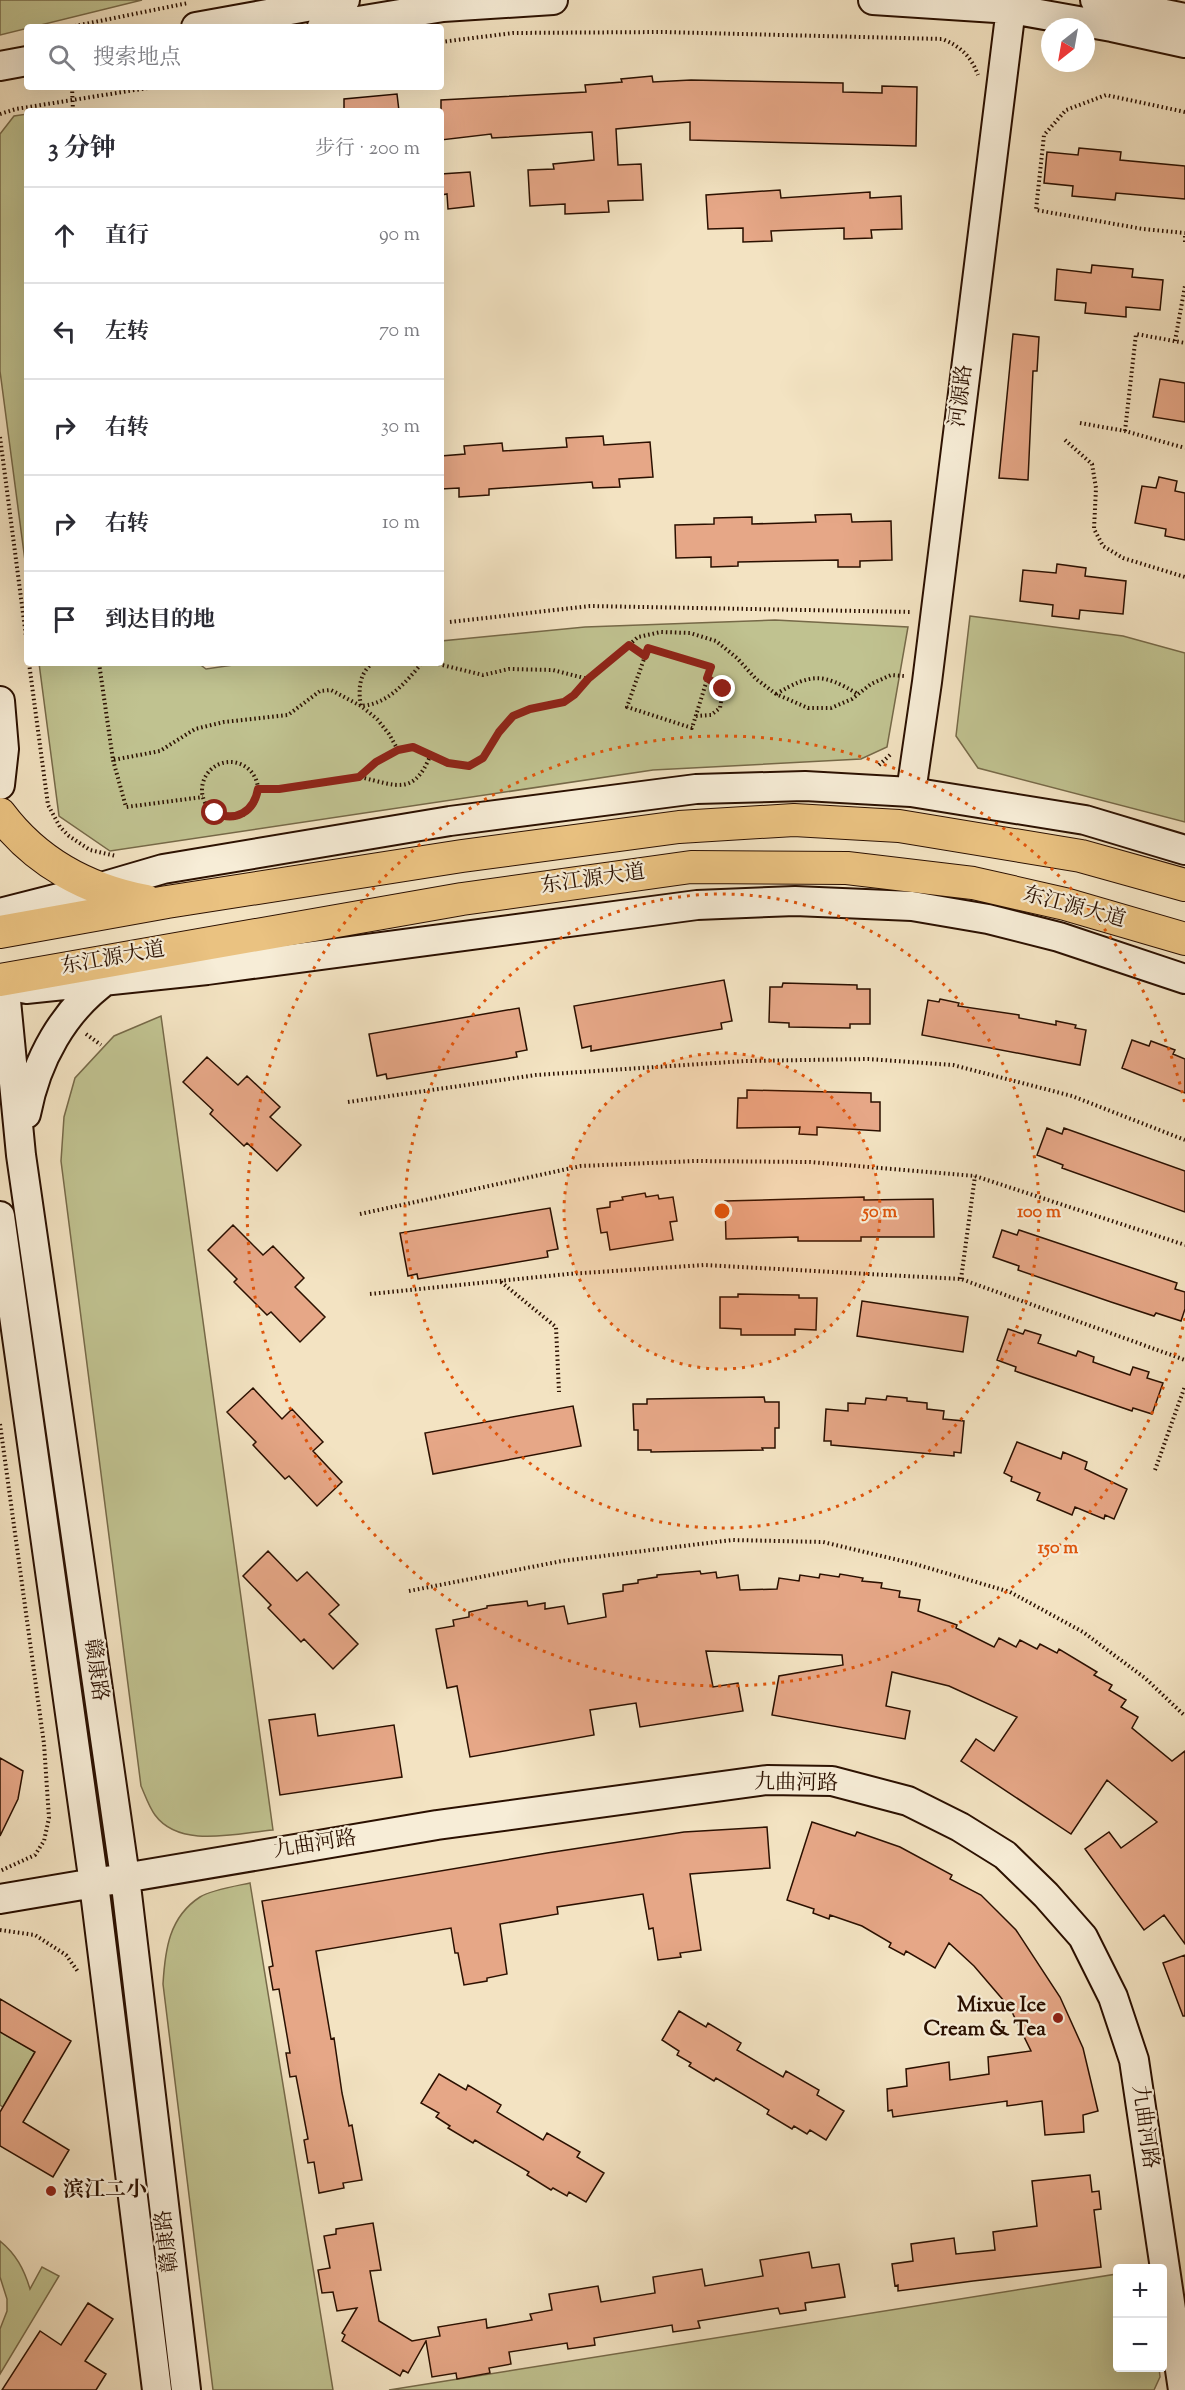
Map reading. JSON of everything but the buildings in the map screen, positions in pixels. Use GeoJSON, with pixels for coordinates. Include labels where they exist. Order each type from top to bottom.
{"type":"FeatureCollection","features":[{"type":"Feature","properties":{"kind":"main road"},"geometry":{"type":"LineString","coordinates":[[0,814],[17,834],[50,862],[73,877],[121,896],[147,902],[168,902]]}},
{"type":"Feature","properties":{"kind":"main road","name":"东江源大道"},"geometry":{"type":"LineString","coordinates":[[0,932],[168,902],[462,856],[679,827],[794,820],[899,826],[1081,856],[1185,885]]}},
{"type":"Feature","properties":{"kind":"main road","name":"东江源大道"},"geometry":{"type":"LineString","coordinates":[[2,979],[462,899],[691,867],[847,868],[973,883],[1065,904],[1185,939]]}},
{"type":"Feature","properties":{"kind":"street"},"geometry":{"type":"LineString","coordinates":[[196,14],[345,0]]}},
{"type":"Feature","properties":{"kind":"street"},"geometry":{"type":"LineString","coordinates":[[340,24],[443,7],[554,0]]}},
{"type":"Feature","properties":{"kind":"street"},"geometry":{"type":"LineString","coordinates":[[873,0],[1011,4],[1185,43]]}},
{"type":"Feature","properties":{"kind":"street"},"geometry":{"type":"LineString","coordinates":[[1095,0],[1185,18]]}},
{"type":"Feature","properties":{"kind":"street","name":"河源路"},"geometry":{"type":"LineString","coordinates":[[911,792],[931,650],[1011,4]]}},
{"type":"Feature","properties":{"kind":"street"},"geometry":{"type":"LineString","coordinates":[[0,66],[24,62]]}},
{"type":"Feature","properties":{"kind":"street"},"geometry":{"type":"LineString","coordinates":[[0,82],[24,78]]}},
{"type":"Feature","properties":{"kind":"street"},"geometry":{"type":"LineString","coordinates":[[0,701],[4,749],[0,785]]}},
{"type":"Feature","properties":{"kind":"street"},"geometry":{"type":"LineString","coordinates":[[0,913],[163,869],[450,821],[696,789],[806,786],[911,792],[1085,820],[1185,850]]}},
{"type":"Feature","properties":{"kind":"street"},"geometry":{"type":"LineString","coordinates":[[2,979],[107,980],[207,970],[697,904],[795,901],[912,906],[988,919],[1059,937],[1185,978]]}},
{"type":"Feature","properties":{"kind":"street"},"geometry":{"type":"LineString","coordinates":[[21,1155],[29,1097],[44,1055],[69,1016],[107,980],[146,957],[169,949]]}},
{"type":"Feature","properties":{"kind":"street","name":"赣康路"},"geometry":{"type":"LineString","coordinates":[[2,979],[21,1155],[124,1877],[186,2390]]}},
{"type":"Feature","properties":{"kind":"street","name":"赣康路"},"geometry":{"type":"LineString","coordinates":[[0,1216],[94,1884],[157,2390]]}},
{"type":"Feature","properties":{"kind":"street","name":"九曲河路"},"geometry":{"type":"LineString","coordinates":[[0,1899],[437,1825],[767,1780],[832,1781],[908,1800],[960,1827],[1005,1855],[1046,1895],[1083,1937],[1113,1997],[1134,2060],[1182,2390]]}},
{"type":"Feature","properties":{"kind":"path"},"geometry":{"type":"LineString","coordinates":[[99,24],[196,14]]}},
{"type":"Feature","properties":{"kind":"path"},"geometry":{"type":"LineString","coordinates":[[444,42],[524,33],[662,32],[942,39],[961,49],[969,57],[979,86]]}},
{"type":"Feature","properties":{"kind":"path"},"geometry":{"type":"LineString","coordinates":[[72,90],[72,108]]}},
{"type":"Feature","properties":{"kind":"path"},"geometry":{"type":"LineString","coordinates":[[0,114],[16,109],[135,90]]}},
{"type":"Feature","properties":{"kind":"path"},"geometry":{"type":"LineString","coordinates":[[1185,111],[1106,95],[1066,110],[1044,135],[1036,210],[1185,235],[1185,244]]}},
{"type":"Feature","properties":{"kind":"path"},"geometry":{"type":"LineString","coordinates":[[1175,341],[1185,286]]}},
{"type":"Feature","properties":{"kind":"path"},"geometry":{"type":"LineString","coordinates":[[1125,431],[1136,334],[1185,343]]}},
{"type":"Feature","properties":{"kind":"path"},"geometry":{"type":"LineString","coordinates":[[1080,423],[1125,431],[1185,448]]}},
{"type":"Feature","properties":{"kind":"path"},"geometry":{"type":"LineString","coordinates":[[0,437],[24,621]]}},
{"type":"Feature","properties":{"kind":"path"},"geometry":{"type":"LineString","coordinates":[[1065,440],[1092,464],[1096,488],[1094,529],[1103,546],[1124,558],[1185,577]]}},
{"type":"Feature","properties":{"kind":"path"},"geometry":{"type":"LineString","coordinates":[[450,622],[590,606],[915,612],[914,623]]}},
{"type":"Feature","properties":{"kind":"path"},"geometry":{"type":"LineString","coordinates":[[359,777],[376,762],[398,750],[413,747],[448,763],[469,766],[483,758],[499,732],[513,716],[530,709],[564,702],[638,637],[661,632],[690,633],[716,641],[738,658],[756,679],[776,694],[808,708],[831,708],[891,675],[907,676],[908,666]]}},
{"type":"Feature","properties":{"kind":"path"},"geometry":{"type":"LineString","coordinates":[[629,645],[645,656]]}},
{"type":"Feature","properties":{"kind":"path"},"geometry":{"type":"LineString","coordinates":[[648,648],[711,667],[692,728],[627,707],[645,656],[648,648]]}},
{"type":"Feature","properties":{"kind":"path"},"geometry":{"type":"LineString","coordinates":[[444,665],[483,675],[509,669],[553,670],[588,679]]}},
{"type":"Feature","properties":{"kind":"path"},"geometry":{"type":"LineString","coordinates":[[29,666],[48,805],[53,816],[69,836],[90,850],[122,856]]}},
{"type":"Feature","properties":{"kind":"path"},"geometry":{"type":"LineString","coordinates":[[99,666],[113,760],[126,807],[203,797]]}},
{"type":"Feature","properties":{"kind":"path"},"geometry":{"type":"LineString","coordinates":[[361,706],[358,690],[363,676],[371,666]]}},
{"type":"Feature","properties":{"kind":"path"},"geometry":{"type":"LineString","coordinates":[[361,706],[373,705],[389,697],[419,666]]}},
{"type":"Feature","properties":{"kind":"path"},"geometry":{"type":"LineString","coordinates":[[776,694],[797,681],[818,677],[837,682],[858,694]]}},
{"type":"Feature","properties":{"kind":"path"},"geometry":{"type":"LineString","coordinates":[[696,716],[711,715],[720,708],[723,689],[707,678]]}},
{"type":"Feature","properties":{"kind":"path"},"geometry":{"type":"LineString","coordinates":[[113,760],[160,750],[195,729],[224,722],[288,715],[320,691],[331,690],[361,706],[377,719],[398,750]]}},
{"type":"Feature","properties":{"kind":"path"},"geometry":{"type":"LineString","coordinates":[[872,767],[881,764],[893,752]]}},
{"type":"Feature","properties":{"kind":"path"},"geometry":{"type":"LineString","coordinates":[[258,789],[279,789],[359,777],[396,786],[411,783],[422,776],[431,754]]}},
{"type":"Feature","properties":{"kind":"path"},"geometry":{"type":"LineString","coordinates":[[225,762],[244,766],[256,780],[258,789],[251,808],[234,817],[224,817],[215,813],[207,806],[203,797],[204,779],[209,771],[225,762]]}},
{"type":"Feature","properties":{"kind":"path"},"geometry":{"type":"LineString","coordinates":[[348,1102],[536,1075],[745,1061],[868,1059],[953,1065],[1072,1096],[1185,1140]]}},
{"type":"Feature","properties":{"kind":"path"},"geometry":{"type":"LineString","coordinates":[[360,1214],[581,1166],[696,1161],[810,1162],[975,1176],[1185,1245]]}},
{"type":"Feature","properties":{"kind":"path"},"geometry":{"type":"LineString","coordinates":[[961,1279],[975,1176]]}},
{"type":"Feature","properties":{"kind":"path"},"geometry":{"type":"LineString","coordinates":[[370,1294],[704,1265],[961,1279],[1185,1360]]}},
{"type":"Feature","properties":{"kind":"path"},"geometry":{"type":"LineString","coordinates":[[501,1281],[556,1327],[559,1392]]}},
{"type":"Feature","properties":{"kind":"path"},"geometry":{"type":"LineString","coordinates":[[1155,1470],[1185,1386]]}},
{"type":"Feature","properties":{"kind":"path"},"geometry":{"type":"LineString","coordinates":[[0,1424],[44,1744],[49,1818],[44,1840],[35,1855],[0,1871]]}},
{"type":"Feature","properties":{"kind":"path"},"geometry":{"type":"LineString","coordinates":[[409,1591],[562,1561],[732,1540],[823,1542],[915,1564],[1010,1592],[1083,1632],[1145,1678],[1185,1716]]}},
{"type":"Feature","properties":{"kind":"path"},"geometry":{"type":"LineString","coordinates":[[0,1930],[35,1935],[50,1944],[66,1955],[77,1969],[81,1979]]}},
{"type":"Feature","properties":{"kind":"green space"},"geometry":{"type":"Polygon","coordinates":[[[0,0],[142,0],[45,24],[24,24],[24,29],[0,35],[0,0]]]}},
{"type":"Feature","properties":{"kind":"green space"},"geometry":{"type":"Polygon","coordinates":[[[24,114],[24,553],[0,371],[0,134],[14,116],[24,114]]]}},
{"type":"Feature","properties":{"kind":"green space"},"geometry":{"type":"Polygon","coordinates":[[[970,616],[1123,636],[1185,653],[1185,822],[978,768],[956,736],[970,616]]]}},
{"type":"Feature","properties":{"kind":"green space"},"geometry":{"type":"Polygon","coordinates":[[[775,620],[908,627],[887,747],[861,759],[653,770],[110,851],[59,816],[39,666],[202,666],[206,669],[226,666],[444,666],[444,641],[585,627],[775,620]]]}},
{"type":"Feature","properties":{"kind":"green space"},"geometry":{"type":"Polygon","coordinates":[[[161,1016],[273,1830],[226,1836],[194,1835],[166,1826],[153,1812],[141,1786],[61,1161],[64,1117],[75,1078],[114,1036],[161,1016]]]}},
{"type":"Feature","properties":{"kind":"green space"},"geometry":{"type":"Polygon","coordinates":[[[250,1883],[333,2390],[213,2390],[163,1984],[167,1947],[181,1914],[200,1897],[210,1892],[250,1883]]]}},
{"type":"Feature","properties":{"kind":"green space"},"geometry":{"type":"Polygon","coordinates":[[[0,2032],[35,2052],[3,2107],[0,2105],[0,2032]]]}},
{"type":"Feature","properties":{"kind":"green space"},"geometry":{"type":"Polygon","coordinates":[[[0,2241],[19,2262],[30,2289],[42,2267],[59,2276],[0,2374],[0,2329],[7,2311],[7,2299],[0,2277],[0,2241]]]}},
{"type":"Feature","properties":{"kind":"green space"},"geometry":{"type":"Polygon","coordinates":[[[1113,2275],[1113,2372],[1159,2372],[1160,2377],[1154,2390],[389,2390],[1113,2275]]]}},
{"type":"Feature","properties":{"kind":"place","name":"Mixue Ice Cream & Tea"},"geometry":{"type":"Point","coordinates":[1058,2018]}},
{"type":"Feature","properties":{"kind":"place","name":"滨江二小"},"geometry":{"type":"Point","coordinates":[51,2191]}},
{"type":"Feature","properties":{"kind":"route"},"geometry":{"type":"LineString","coordinates":[[215,813],[224,817],[243,814],[251,808],[258,789],[279,789],[359,777],[376,762],[398,750],[413,747],[448,763],[469,766],[483,758],[499,732],[513,716],[530,709],[564,702],[629,645],[645,656],[648,648],[711,667],[707,678],[723,689]]}}]}
